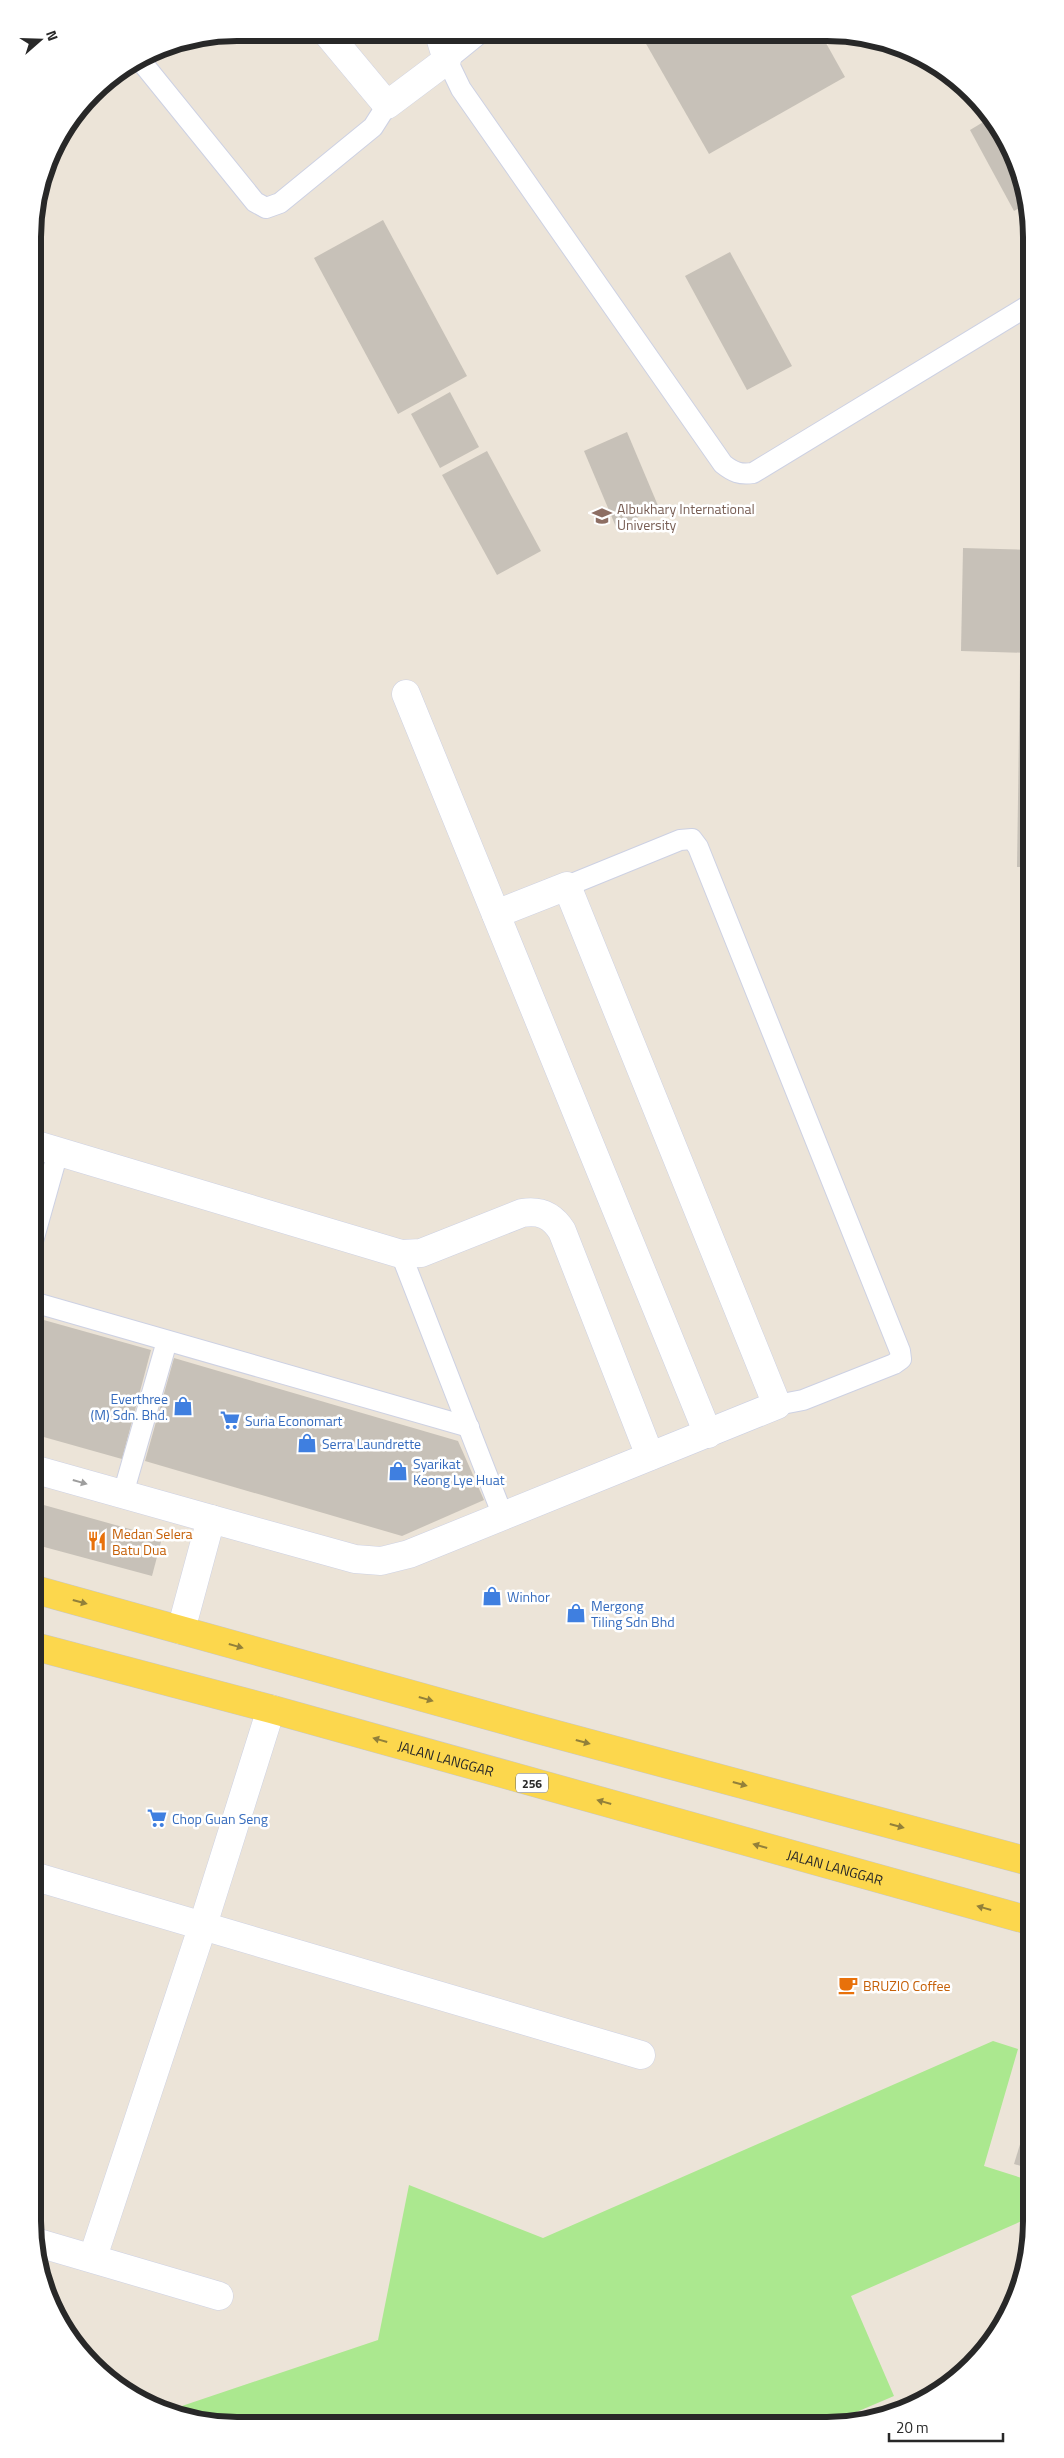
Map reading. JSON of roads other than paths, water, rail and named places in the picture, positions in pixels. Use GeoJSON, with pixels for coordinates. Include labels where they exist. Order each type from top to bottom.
{"type":"FeatureCollection","features":[{"type":"Feature","properties":{"kind":"main road"},"geometry":{"type":"LineString","coordinates":[[41,1591],[536,1729],[1023,1860]]}},
{"type":"Feature","properties":{"kind":"main road","name":"JALAN LANGGAR"},"geometry":{"type":"LineString","coordinates":[[41,1648],[271,1709],[1023,1919]]}},
{"type":"Feature","properties":{"kind":"street"},"geometry":{"type":"LineString","coordinates":[[334,41],[387,105],[447,60],[441,41]]}},
{"type":"Feature","properties":{"kind":"street"},"geometry":{"type":"LineString","coordinates":[[406,694],[708,1434]]}},
{"type":"Feature","properties":{"kind":"street"},"geometry":{"type":"LineString","coordinates":[[41,1471],[354,1559],[381,1561],[409,1554],[778,1406],[567,886],[496,914]]}},
{"type":"Feature","properties":{"kind":"street"},"geometry":{"type":"LineString","coordinates":[[46,1148],[401,1254],[421,1253],[522,1213],[534,1211],[555,1220],[562,1231],[650,1456]]}},
{"type":"Feature","properties":{"kind":"street"},"geometry":{"type":"LineString","coordinates":[[181,1630],[211,1519]]}},
{"type":"Feature","properties":{"kind":"street"},"geometry":{"type":"LineString","coordinates":[[93,2257],[202,1928],[271,1709]]}},
{"type":"Feature","properties":{"kind":"street"},"geometry":{"type":"LineString","coordinates":[[41,1878],[202,1928],[641,2055]]}},
{"type":"Feature","properties":{"kind":"street"},"geometry":{"type":"LineString","coordinates":[[43,2244],[93,2257],[219,2296]]}},
{"type":"Feature","properties":{"kind":"lane"},"geometry":{"type":"LineString","coordinates":[[470,41],[447,60],[461,89],[717,455],[731,471],[742,475],[752,473],[1023,309]]}},
{"type":"Feature","properties":{"kind":"lane"},"geometry":{"type":"LineString","coordinates":[[144,65],[255,202],[266,208],[280,203],[373,127],[387,105]]}},
{"type":"Feature","properties":{"kind":"lane"},"geometry":{"type":"LineString","coordinates":[[567,886],[680,840],[692,839],[698,847],[900,1351],[901,1359],[894,1364],[803,1400],[778,1406]]}},
{"type":"Feature","properties":{"kind":"lane"},"geometry":{"type":"LineString","coordinates":[[41,1184],[46,1148]]}},
{"type":"Feature","properties":{"kind":"lane"},"geometry":{"type":"LineString","coordinates":[[401,1254],[503,1516]]}},
{"type":"Feature","properties":{"kind":"lane"},"geometry":{"type":"LineString","coordinates":[[41,1304],[469,1427]]}},
{"type":"Feature","properties":{"kind":"lane"},"geometry":{"type":"LineString","coordinates":[[123,1494],[167,1341]]}},
{"type":"Feature","properties":{"kind":"place","name":"Albukhary International University"},"geometry":{"type":"Point","coordinates":[602,516]}},
{"type":"Feature","properties":{"kind":"place","name":"Everthree (M) Sdn. Bhd."},"geometry":{"type":"Point","coordinates":[183,1406]}},
{"type":"Feature","properties":{"kind":"place","name":"Suria Economart"},"geometry":{"type":"Point","coordinates":[230,1420]}},
{"type":"Feature","properties":{"kind":"place","name":"Serra Laundrette"},"geometry":{"type":"Point","coordinates":[307,1443]}},
{"type":"Feature","properties":{"kind":"place","name":"Syarikat Keong Lye Huat"},"geometry":{"type":"Point","coordinates":[398,1471]}},
{"type":"Feature","properties":{"kind":"place","name":"Medan Selera Batu Dua"},"geometry":{"type":"Point","coordinates":[97,1541]}},
{"type":"Feature","properties":{"kind":"place","name":"Winhor"},"geometry":{"type":"Point","coordinates":[492,1596]}},
{"type":"Feature","properties":{"kind":"place","name":"Mergong Tiling Sdn Bhd"},"geometry":{"type":"Point","coordinates":[576,1613]}},
{"type":"Feature","properties":{"kind":"place","name":"Chop Guan Seng"},"geometry":{"type":"Point","coordinates":[157,1818]}},
{"type":"Feature","properties":{"kind":"place","name":"BRUZIO Coffee"},"geometry":{"type":"Point","coordinates":[848,1985]}}]}
